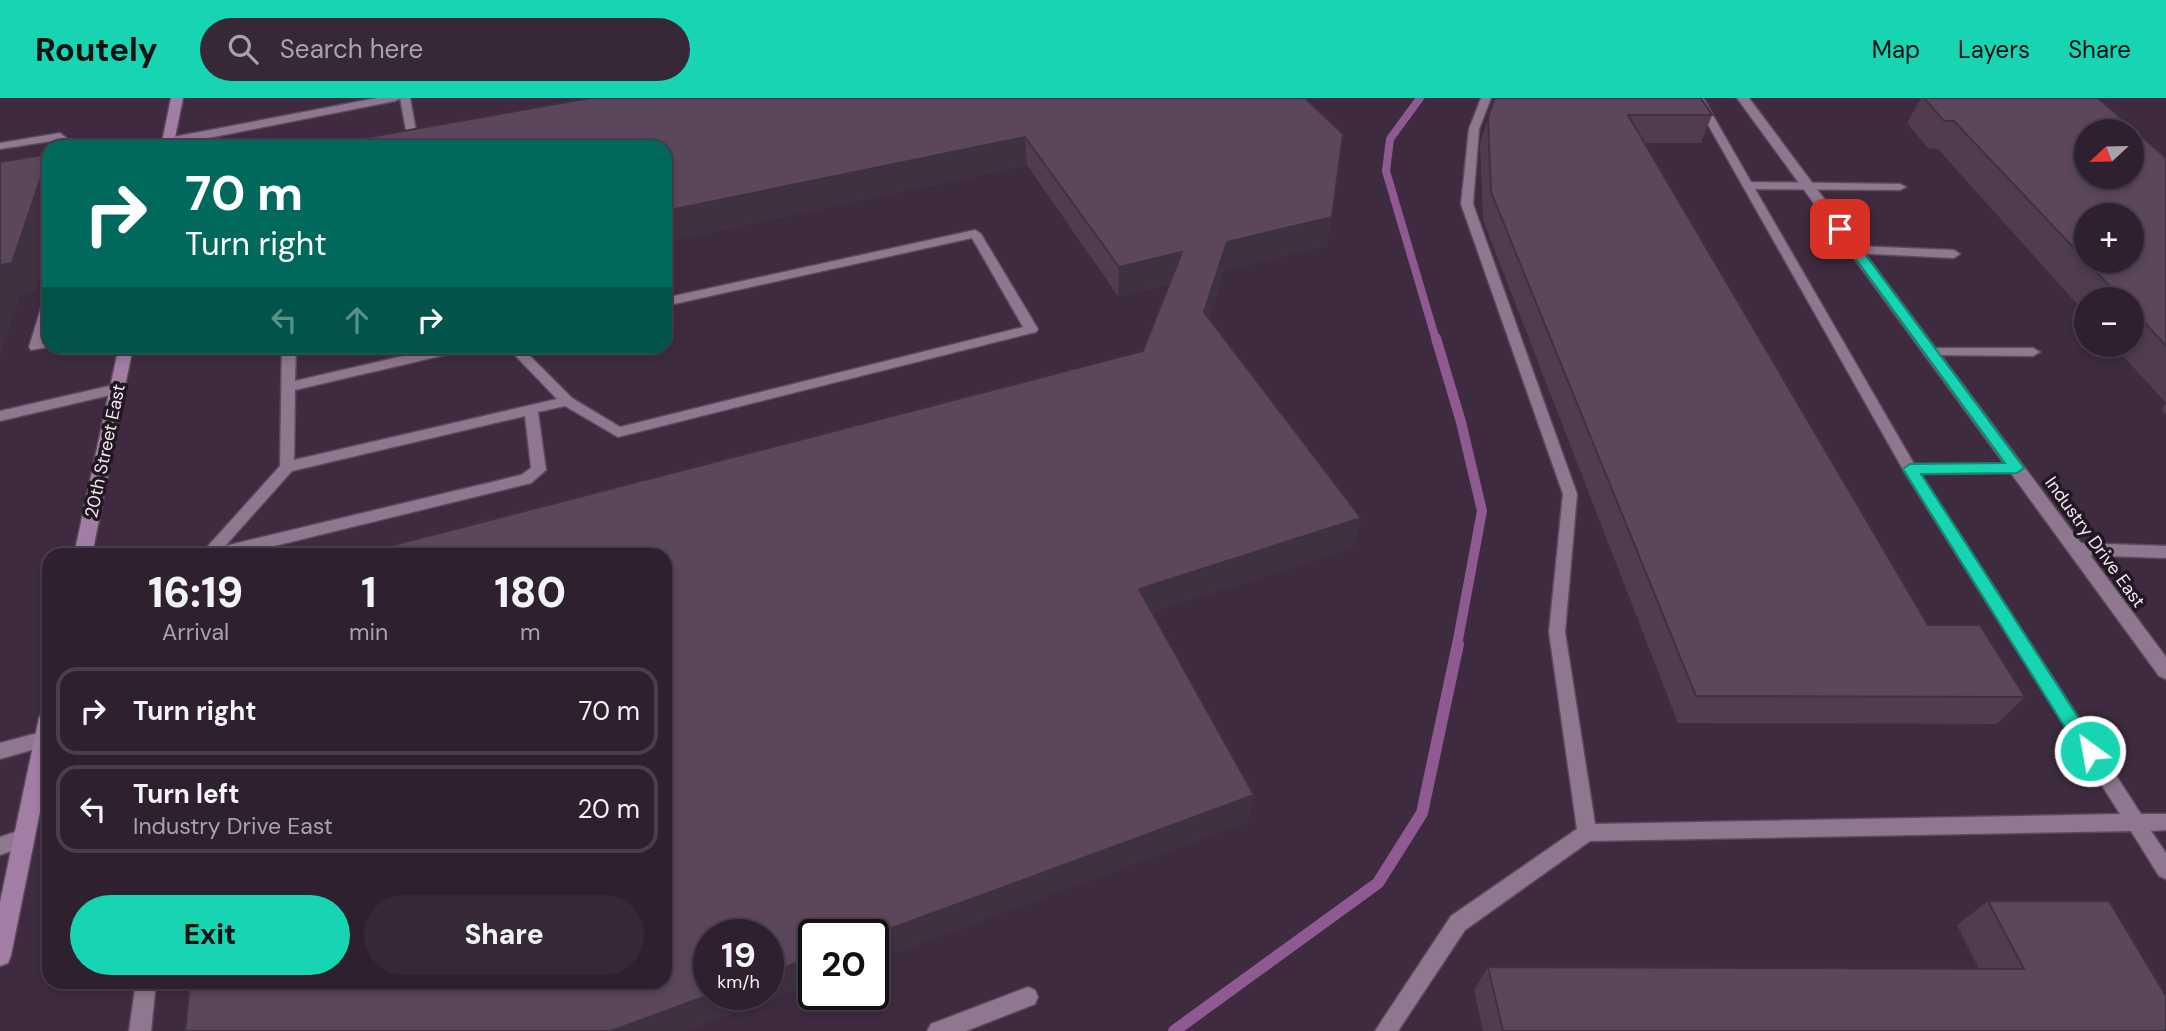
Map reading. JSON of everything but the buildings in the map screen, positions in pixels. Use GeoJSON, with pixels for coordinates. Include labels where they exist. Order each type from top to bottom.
{"type":"FeatureCollection","features":[{"type":"Feature","properties":{"kind":"main road"},"geometry":{"type":"LineString","coordinates":[[169,140],[177,98]]}},
{"type":"Feature","properties":{"kind":"main road","name":"20th Street East"},"geometry":{"type":"LineString","coordinates":[[84,548],[125,354]]}},
{"type":"Feature","properties":{"kind":"main road"},"geometry":{"type":"LineString","coordinates":[[0,955],[42,752]]}},
{"type":"Feature","properties":{"kind":"street"},"geometry":{"type":"LineString","coordinates":[[192,140],[395,98]]}},
{"type":"Feature","properties":{"kind":"street","name":"Industry Drive East"},"geometry":{"type":"LineString","coordinates":[[1743,98],[2166,671]]}},
{"type":"Feature","properties":{"kind":"lane"},"geometry":{"type":"LineString","coordinates":[[405,98],[411,140]]}},
{"type":"Feature","properties":{"kind":"lane"},"geometry":{"type":"LineString","coordinates":[[1486,98],[1474,129],[1467,204],[1508,326],[1570,494],[1557,632],[1587,833]]}},
{"type":"Feature","properties":{"kind":"lane"},"geometry":{"type":"LineString","coordinates":[[1698,98],[1910,469],[2166,870]]}},
{"type":"Feature","properties":{"kind":"lane"},"geometry":{"type":"LineString","coordinates":[[0,146],[60,136],[64,140]]}},
{"type":"Feature","properties":{"kind":"lane"},"geometry":{"type":"LineString","coordinates":[[1747,185],[1900,187]]}},
{"type":"Feature","properties":{"kind":"lane"},"geometry":{"type":"LineString","coordinates":[[520,354],[566,401],[618,432],[1031,329],[975,234],[672,300]]}},
{"type":"Feature","properties":{"kind":"lane"},"geometry":{"type":"LineString","coordinates":[[1856,250],[1954,254]]}},
{"type":"Feature","properties":{"kind":"lane"},"geometry":{"type":"LineString","coordinates":[[42,326],[36,347],[42,346]]}},
{"type":"Feature","properties":{"kind":"lane"},"geometry":{"type":"LineString","coordinates":[[1932,352],[2033,352]]}},
{"type":"Feature","properties":{"kind":"lane"},"geometry":{"type":"LineString","coordinates":[[287,467],[289,354]]}},
{"type":"Feature","properties":{"kind":"lane"},"geometry":{"type":"LineString","coordinates":[[289,387],[431,354]]}},
{"type":"Feature","properties":{"kind":"lane"},"geometry":{"type":"LineString","coordinates":[[0,416],[118,389]]}},
{"type":"Feature","properties":{"kind":"lane"},"geometry":{"type":"LineString","coordinates":[[217,548],[287,467],[566,401]]}},
{"type":"Feature","properties":{"kind":"lane"},"geometry":{"type":"LineString","coordinates":[[240,548],[526,479],[539,470],[531,409]]}},
{"type":"Feature","properties":{"kind":"lane"},"geometry":{"type":"LineString","coordinates":[[1910,469],[2017,468]]}},
{"type":"Feature","properties":{"kind":"lane"},"geometry":{"type":"LineString","coordinates":[[2077,550],[2166,552]]}},
{"type":"Feature","properties":{"kind":"lane"},"geometry":{"type":"LineString","coordinates":[[0,751],[42,730]]}},
{"type":"Feature","properties":{"kind":"lane"},"geometry":{"type":"LineString","coordinates":[[1386,1031],[1458,923],[1587,833],[2166,822]]}},
{"type":"Feature","properties":{"kind":"lane"},"geometry":{"type":"LineString","coordinates":[[0,846],[24,838]]}},
{"type":"Feature","properties":{"kind":"lane"},"geometry":{"type":"LineString","coordinates":[[140,1031],[145,989]]}},
{"type":"Feature","properties":{"kind":"lane"},"geometry":{"type":"LineString","coordinates":[[938,1031],[1028,997]]}},
{"type":"Feature","properties":{"kind":"waterway"},"geometry":{"type":"LineString","coordinates":[[1420,98],[1390,139],[1386,171],[1436,340]]}},
{"type":"Feature","properties":{"kind":"waterway"},"geometry":{"type":"LineString","coordinates":[[1436,338],[1461,422],[1482,511],[1457,645]]}},
{"type":"Feature","properties":{"kind":"waterway"},"geometry":{"type":"LineString","coordinates":[[1174,1031],[1378,883],[1422,813],[1458,644]]}},
{"type":"Feature","properties":{"kind":"route"},"geometry":{"type":"LineString","coordinates":[[1840,229],[2017,468],[1910,469],[2090,751]]}}]}
